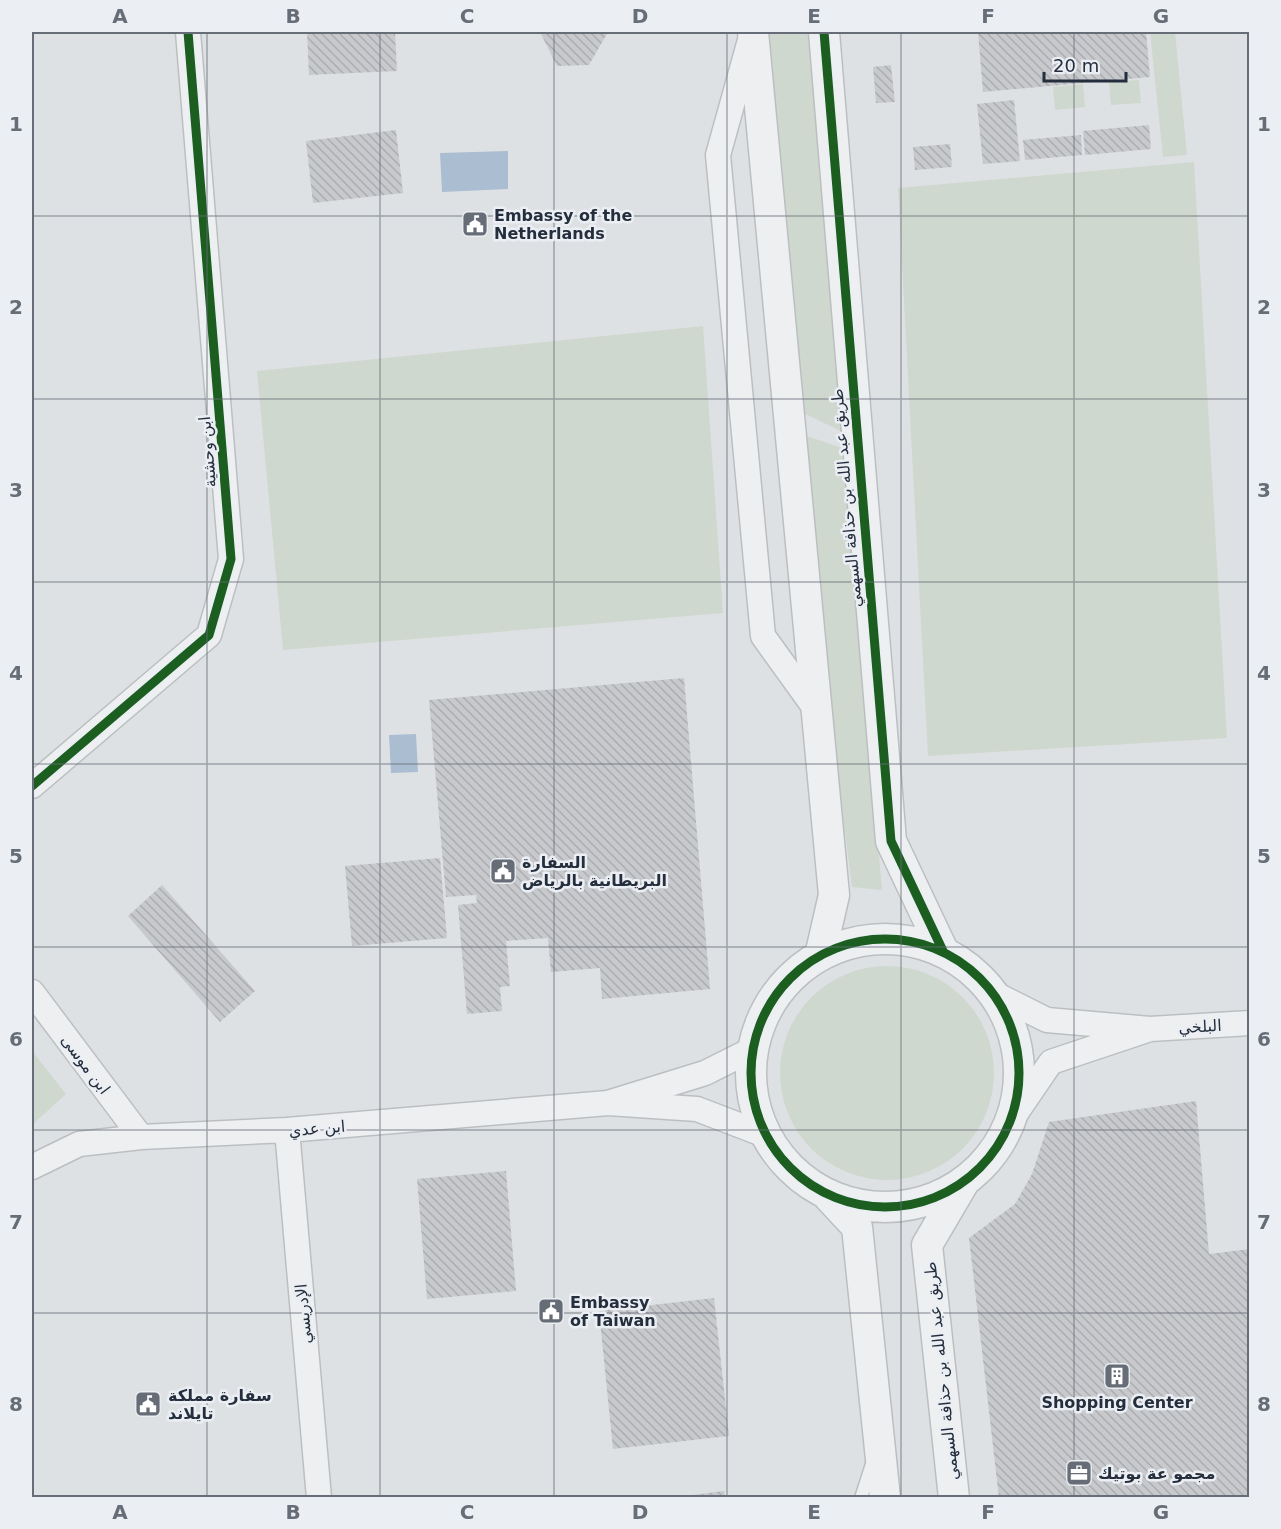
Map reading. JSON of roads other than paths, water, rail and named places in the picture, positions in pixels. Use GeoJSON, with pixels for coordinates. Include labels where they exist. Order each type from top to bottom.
{"type":"FeatureCollection","features":[{"type":"Feature","properties":{"kind":"street","name":"ابن وحشية"},"geometry":{"type":"LineString","coordinates":[[32,786],[208,634],[231,559],[188,32]]}},
{"type":"Feature","properties":{"kind":"street"},"geometry":{"type":"LineString","coordinates":[[753,32],[834,895],[820,956]]}},
{"type":"Feature","properties":{"kind":"street"},"geometry":{"type":"LineString","coordinates":[[753,32],[718,155],[760,613],[763,636],[817,711]]}},
{"type":"Feature","properties":{"kind":"street","name":"طريق عبد الله بن حذافة السهمي"},"geometry":{"type":"LineString","coordinates":[[824,32],[891,841],[943,951]]}},
{"type":"Feature","properties":{"kind":"street"},"geometry":{"type":"LineString","coordinates":[[885,1497],[858,1227],[827,1195],[799,1177],[776,1153],[765,1135],[752,1096],[751,1050],[765,1011],[783,985],[820,956],[846,941],[873,938],[908,940],[943,951],[971,969],[993,993],[1013,1033],[1019,1078],[1010,1122]]}},
{"type":"Feature","properties":{"kind":"street","name":"ابن موسى"},"geometry":{"type":"LineString","coordinates":[[32,992],[141,1137]]}},
{"type":"Feature","properties":{"kind":"street"},"geometry":{"type":"LineString","coordinates":[[993,993],[1047,1020],[1150,1029]]}},
{"type":"Feature","properties":{"kind":"street","name":"البلخي"},"geometry":{"type":"LineString","coordinates":[[1150,1029],[1250,1023]]}},
{"type":"Feature","properties":{"kind":"street"},"geometry":{"type":"LineString","coordinates":[[827,1195],[861,1206],[897,1208],[932,1199],[964,1182],[991,1155],[1010,1122],[1051,1062],[1150,1029]]}},
{"type":"Feature","properties":{"kind":"street"},"geometry":{"type":"LineString","coordinates":[[608,1103],[705,1073],[751,1050]]}},
{"type":"Feature","properties":{"kind":"street"},"geometry":{"type":"LineString","coordinates":[[608,1103],[697,1109],[765,1135]]}},
{"type":"Feature","properties":{"kind":"street","name":"ابن عدي"},"geometry":{"type":"LineString","coordinates":[[32,1167],[79,1144],[141,1137],[287,1130],[608,1103]]}},
{"type":"Feature","properties":{"kind":"street","name":"الإدريسي"},"geometry":{"type":"LineString","coordinates":[[287,1130],[319,1497]]}},
{"type":"Feature","properties":{"kind":"street","name":"طريق عبد الله بن حذافة السهمي"},"geometry":{"type":"LineString","coordinates":[[954,1497],[927,1245],[964,1182]]}},
{"type":"Feature","properties":{"kind":"lane"},"geometry":{"type":"LineString","coordinates":[[861,1497],[880,1440]]}},
{"type":"Feature","properties":{"kind":"water"},"geometry":{"type":"Polygon","coordinates":[[[508,151],[508,189],[442,192],[440,153],[508,151]]]}},
{"type":"Feature","properties":{"kind":"water"},"geometry":{"type":"Polygon","coordinates":[[[416,734],[418,772],[391,773],[389,735],[416,734]]]}},
{"type":"Feature","properties":{"kind":"place","name":"Embassy of the Netherlands"},"geometry":{"type":"Point","coordinates":[475,224]}},
{"type":"Feature","properties":{"kind":"place","name":"السفارة البريطانية بالرياض"},"geometry":{"type":"Point","coordinates":[503,871]}},
{"type":"Feature","properties":{"kind":"place","name":"Embassy of Taiwan"},"geometry":{"type":"Point","coordinates":[551,1311]}},
{"type":"Feature","properties":{"kind":"place","name":"Shopping Center"},"geometry":{"type":"Point","coordinates":[1117,1376]}},
{"type":"Feature","properties":{"kind":"place","name":"سفارة مملكة تايلاند"},"geometry":{"type":"Point","coordinates":[148,1404]}},
{"type":"Feature","properties":{"kind":"place","name":"مجمو عة بوتيك"},"geometry":{"type":"Point","coordinates":[1079,1473]}}]}
